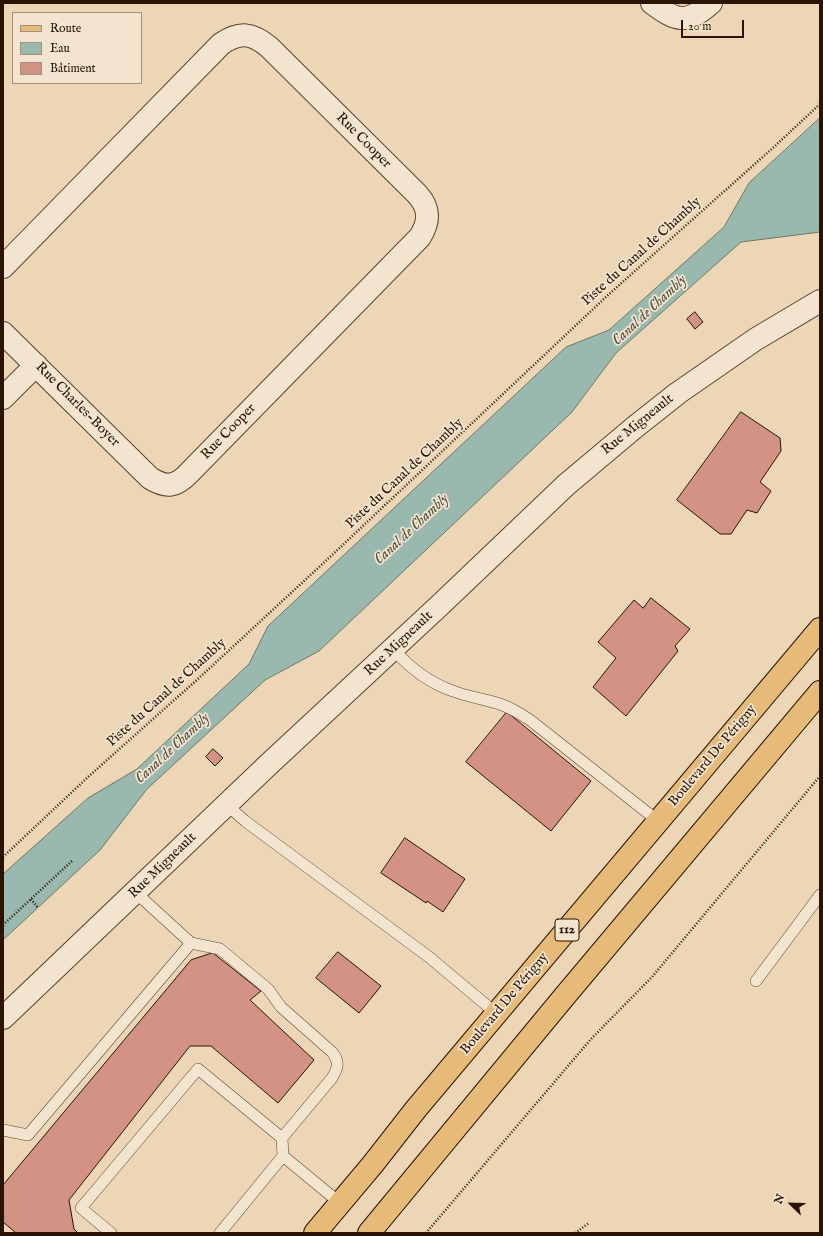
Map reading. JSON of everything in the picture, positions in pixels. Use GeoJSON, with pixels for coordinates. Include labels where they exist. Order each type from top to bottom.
{"type":"FeatureCollection","features":[{"type":"Feature","properties":{"kind":"main road","name":"Boulevard De Périgny"},"geometry":{"type":"LineString","coordinates":[[315,1233],[416,1109],[820,629]]}},
{"type":"Feature","properties":{"kind":"main road"},"geometry":{"type":"LineString","coordinates":[[369,1233],[564,997],[820,692]]}},
{"type":"Feature","properties":{"kind":"street"},"geometry":{"type":"LineString","coordinates":[[652,3],[674,18],[682,19],[698,13],[711,3]]}},
{"type":"Feature","properties":{"kind":"street","name":"Rue Cooper"},"geometry":{"type":"LineString","coordinates":[[3,267],[221,44],[230,37],[239,35],[254,37],[269,48],[422,199],[427,213],[426,225],[420,237],[181,481],[176,484],[166,484],[150,478]]}},
{"type":"Feature","properties":{"kind":"street","name":"Rue Migneault"},"geometry":{"type":"LineString","coordinates":[[3,1018],[566,485],[678,393],[756,339],[820,301]]}},
{"type":"Feature","properties":{"kind":"street","name":"Rue Charles-Boyer"},"geometry":{"type":"LineString","coordinates":[[3,333],[150,478]]}},
{"type":"Feature","properties":{"kind":"street"},"geometry":{"type":"LineString","coordinates":[[3,398],[36,365]]}},
{"type":"Feature","properties":{"kind":"lane"},"geometry":{"type":"LineString","coordinates":[[393,649],[409,666],[430,681],[452,691],[500,704],[514,710],[530,720],[658,822]]}},
{"type":"Feature","properties":{"kind":"lane"},"geometry":{"type":"LineString","coordinates":[[227,805],[245,821],[429,957],[496,1014]]}},
{"type":"Feature","properties":{"kind":"lane"},"geometry":{"type":"LineString","coordinates":[[135,892],[191,943],[220,949],[268,989],[281,1007],[337,1058],[338,1064],[336,1072],[332,1078],[282,1138],[283,1156],[220,1233]]}},
{"type":"Feature","properties":{"kind":"lane"},"geometry":{"type":"LineString","coordinates":[[756,981],[820,895]]}},
{"type":"Feature","properties":{"kind":"lane"},"geometry":{"type":"LineString","coordinates":[[3,1130],[28,1135],[191,943]]}},
{"type":"Feature","properties":{"kind":"lane"},"geometry":{"type":"LineString","coordinates":[[111,1233],[81,1208],[198,1069],[282,1138]]}},
{"type":"Feature","properties":{"kind":"lane"},"geometry":{"type":"LineString","coordinates":[[283,1156],[340,1203]]}},
{"type":"Feature","properties":{"kind":"path","name":"Piste du Canal de Chambly"},"geometry":{"type":"LineString","coordinates":[[3,857],[88,777],[332,556],[607,296],[820,104]]}},
{"type":"Feature","properties":{"kind":"path"},"geometry":{"type":"LineString","coordinates":[[426,1233],[591,1039],[640,991],[658,971],[820,776]]}},
{"type":"Feature","properties":{"kind":"path"},"geometry":{"type":"LineString","coordinates":[[3,925],[73,860]]}},
{"type":"Feature","properties":{"kind":"path"},"geometry":{"type":"LineString","coordinates":[[31,899],[38,908]]}},
{"type":"Feature","properties":{"kind":"path"},"geometry":{"type":"LineString","coordinates":[[575,1233],[590,1223]]}},
{"type":"Feature","properties":{"kind":"water","name":"Canal de Chambly"},"geometry":{"type":"Polygon","coordinates":[[[820,118],[820,232],[741,242],[616,353],[572,412],[319,651],[265,680],[147,789],[100,850],[3,940],[3,874],[88,798],[137,769],[249,664],[268,626],[566,347],[609,330],[724,227],[749,183],[820,118]]]}},
{"type":"Feature","properties":{"kind":"building"},"geometry":{"type":"Polygon","coordinates":[[[695,312],[703,322],[695,329],[687,319],[695,312]]]}},
{"type":"Feature","properties":{"kind":"building"},"geometry":{"type":"Polygon","coordinates":[[[741,412],[780,438],[781,451],[760,482],[771,491],[757,513],[747,510],[731,534],[720,534],[677,500],[741,412]]]}},
{"type":"Feature","properties":{"kind":"building"},"geometry":{"type":"Polygon","coordinates":[[[651,598],[690,629],[675,646],[678,651],[626,716],[593,687],[616,658],[598,642],[634,600],[643,608],[651,598]]]}},
{"type":"Feature","properties":{"kind":"building"},"geometry":{"type":"Polygon","coordinates":[[[507,712],[591,781],[551,831],[466,762],[507,712]]]}},
{"type":"Feature","properties":{"kind":"building"},"geometry":{"type":"Polygon","coordinates":[[[213,749],[223,758],[215,766],[206,757],[213,749]]]}},
{"type":"Feature","properties":{"kind":"building"},"geometry":{"type":"Polygon","coordinates":[[[405,838],[465,879],[443,912],[427,901],[426,903],[381,873],[405,838]]]}},
{"type":"Feature","properties":{"kind":"building"},"geometry":{"type":"Polygon","coordinates":[[[338,952],[381,986],[359,1013],[316,978],[338,952]]]}},
{"type":"Feature","properties":{"kind":"building"},"geometry":{"type":"Polygon","coordinates":[[[213,953],[261,991],[250,1000],[314,1060],[278,1103],[211,1046],[190,1046],[69,1200],[74,1229],[78,1233],[16,1233],[3,1222],[3,1185],[191,960],[213,953]]]}}]}
